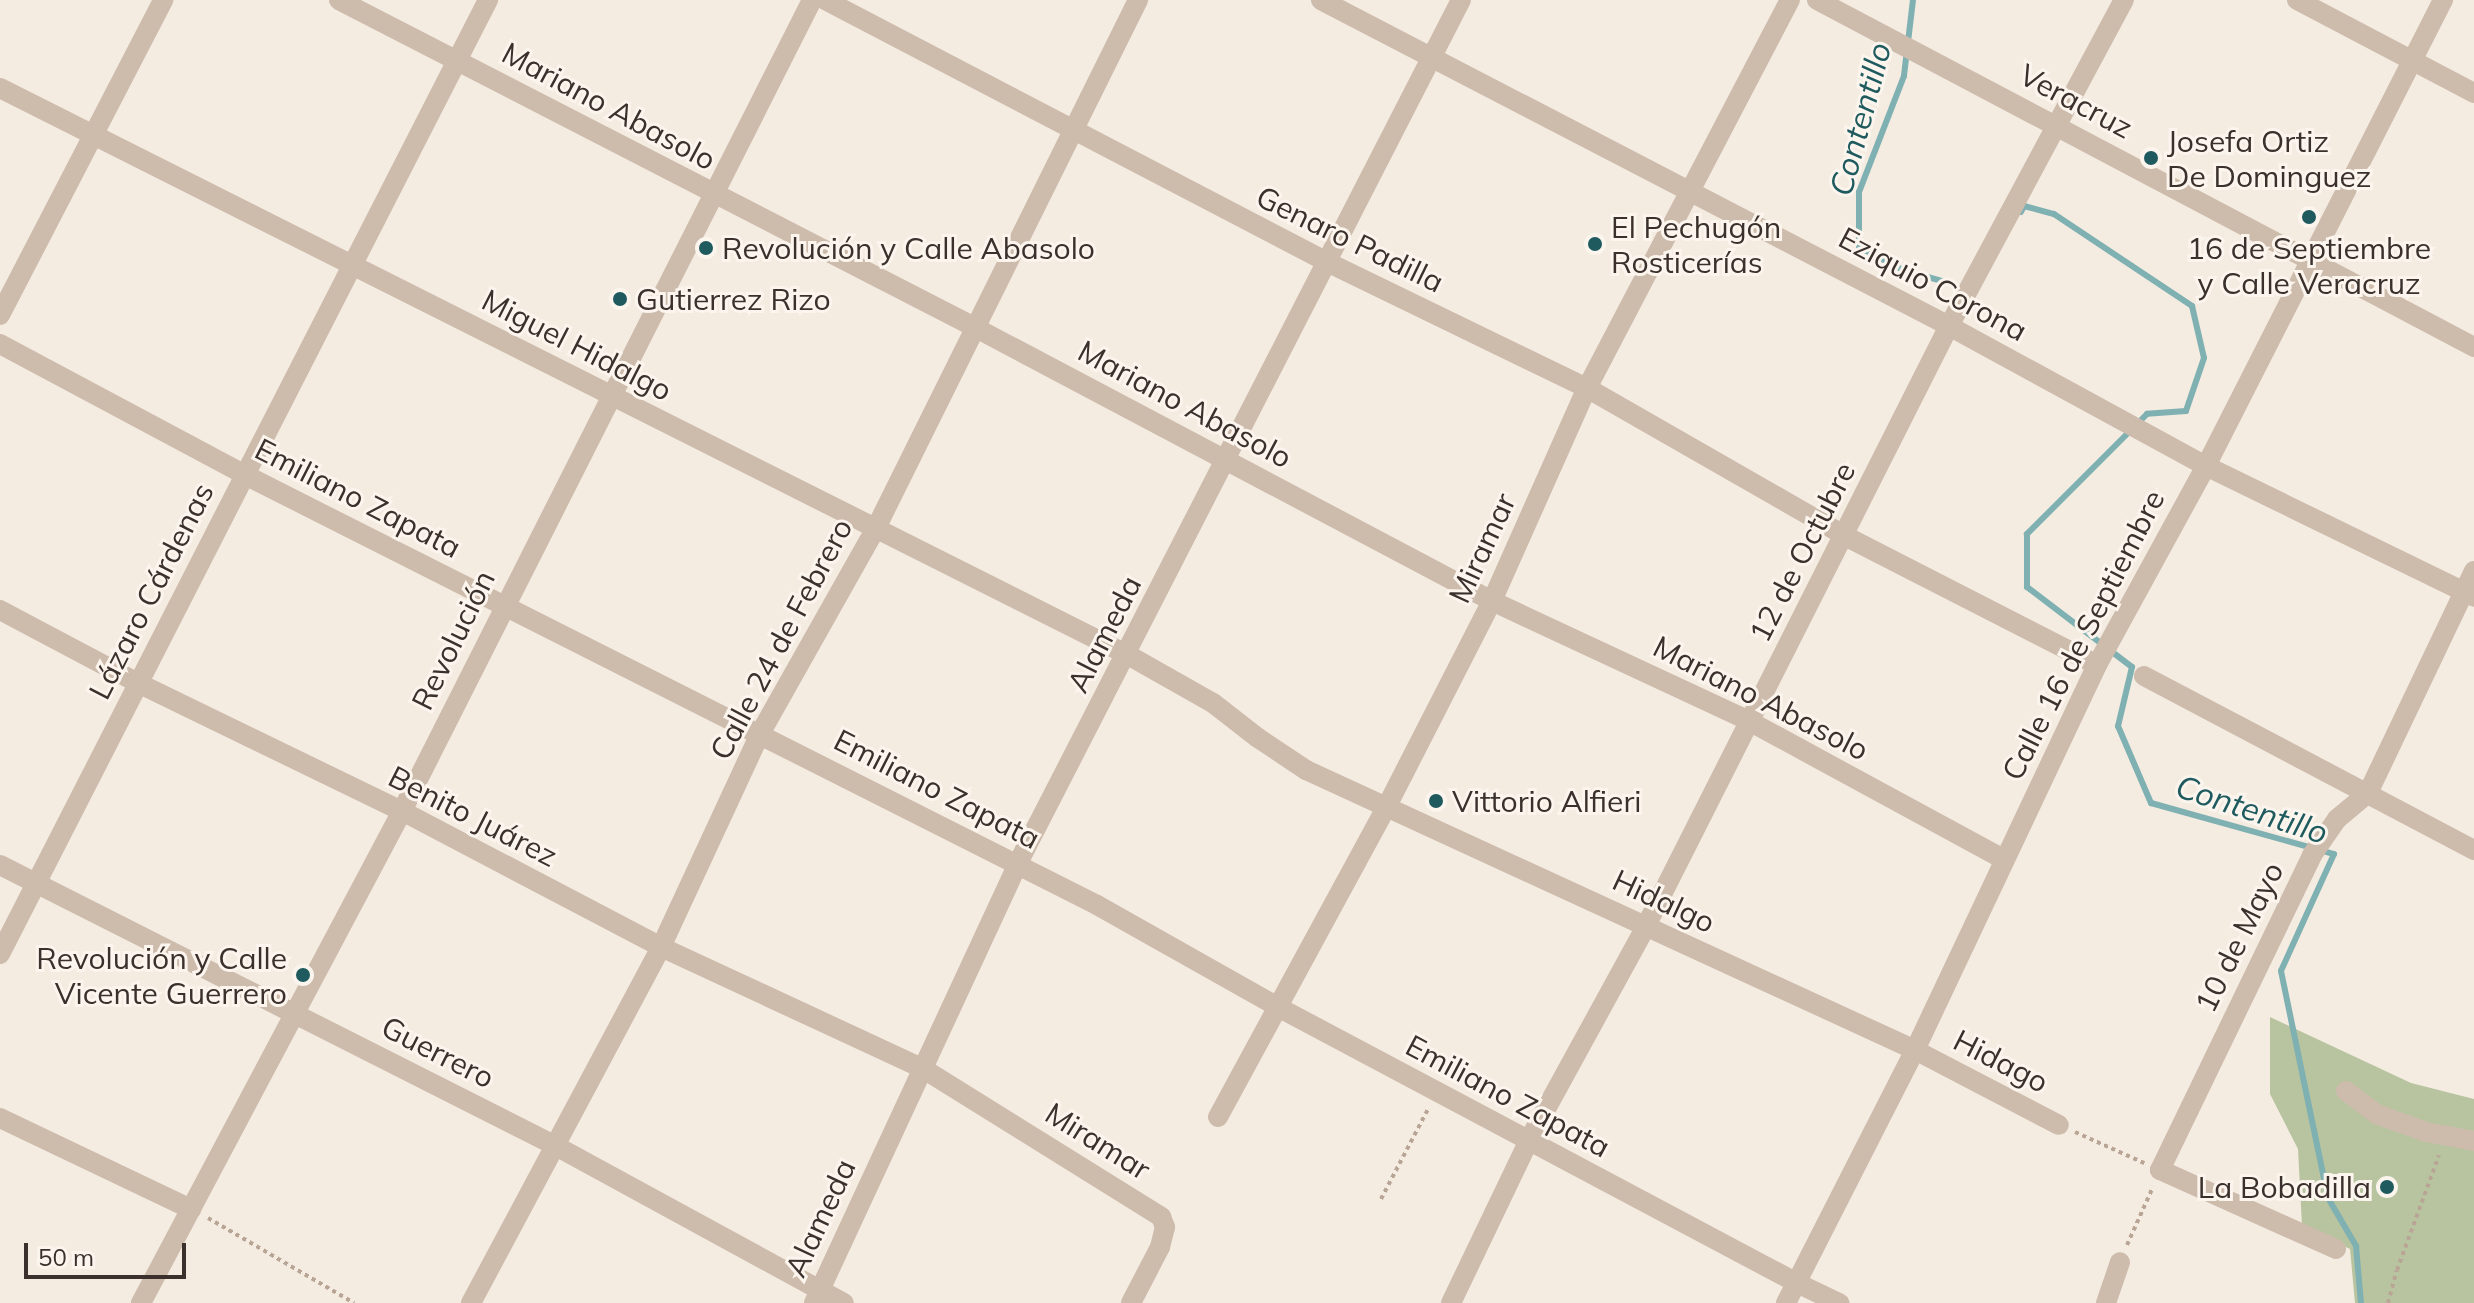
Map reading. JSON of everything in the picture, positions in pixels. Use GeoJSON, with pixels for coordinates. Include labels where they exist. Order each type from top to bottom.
{"type":"FeatureCollection","features":[{"type":"Feature","properties":{"kind":"street"},"geometry":{"type":"LineString","coordinates":[[0,315],[163,0]]}},
{"type":"Feature","properties":{"kind":"street","name":"Mariano Abasolo"},"geometry":{"type":"LineString","coordinates":[[339,0],[976,328],[1492,601],[1749,721],[2003,859]]}},
{"type":"Feature","properties":{"kind":"street","name":"Lázaro Cárdenas"},"geometry":{"type":"LineString","coordinates":[[0,954],[243,474],[356,265],[488,0]]}},
{"type":"Feature","properties":{"kind":"street","name":"Revolución"},"geometry":{"type":"LineString","coordinates":[[141,1303],[402,811],[503,605],[812,0]]}},
{"type":"Feature","properties":{"kind":"street","name":"Genaro Padilla"},"geometry":{"type":"LineString","coordinates":[[825,0],[1325,261],[1587,388],[1845,536],[2097,665]]}},
{"type":"Feature","properties":{"kind":"street","name":"Calle 24 de Febrero"},"geometry":{"type":"LineString","coordinates":[[471,1303],[661,947],[761,732],[875,530],[1138,0]]}},
{"type":"Feature","properties":{"kind":"street","name":"Eziquio Corona"},"geometry":{"type":"LineString","coordinates":[[1321,0],[1949,326],[2206,466],[2469,594]]}},
{"type":"Feature","properties":{"kind":"street","name":"Alameda"},"geometry":{"type":"LineString","coordinates":[[817,1297],[1017,865],[1128,655],[1325,261],[1461,0]]}},
{"type":"Feature","properties":{"kind":"street","name":"Miramar"},"geometry":{"type":"LineString","coordinates":[[1218,1117],[1387,806],[1492,601],[1587,388],[1790,0]]}},
{"type":"Feature","properties":{"kind":"street","name":"Veracruz"},"geometry":{"type":"LineString","coordinates":[[1817,0],[2057,124],[2474,347]]}},
{"type":"Feature","properties":{"kind":"street","name":"12 de Octubre"},"geometry":{"type":"LineString","coordinates":[[1451,1303],[1529,1140],[1646,926],[1949,326],[2124,0]]}},
{"type":"Feature","properties":{"kind":"street"},"geometry":{"type":"LineString","coordinates":[[2297,0],[2474,93]]}},
{"type":"Feature","properties":{"kind":"street","name":"Calle 16 de Septiembre"},"geometry":{"type":"LineString","coordinates":[[1786,1303],[1915,1050],[2097,665],[2206,466],[2443,0]]}},
{"type":"Feature","properties":{"kind":"street","name":"Miguel Hidalgo"},"geometry":{"type":"LineString","coordinates":[[0,88],[1128,655]]}},
{"type":"Feature","properties":{"kind":"street","name":"Emiliano Zapata"},"geometry":{"type":"LineString","coordinates":[[0,344],[243,474],[761,732],[1097,905],[1276,1006],[1839,1303]]}},
{"type":"Feature","properties":{"kind":"street","name":"10 de Mayo"},"geometry":{"type":"LineString","coordinates":[[2160,1170],[2312,855],[2324,833],[2368,793],[2469,594],[2474,571]]}},
{"type":"Feature","properties":{"kind":"street","name":"Benito Juárez"},"geometry":{"type":"LineString","coordinates":[[0,610],[138,683],[402,811],[661,947],[922,1068]]}},
{"type":"Feature","properties":{"kind":"street","name":"Hidalgo"},"geometry":{"type":"LineString","coordinates":[[1128,655],[1213,703],[1306,770],[1915,1050]]}},
{"type":"Feature","properties":{"kind":"street"},"geometry":{"type":"LineString","coordinates":[[2144,676],[2474,850]]}},
{"type":"Feature","properties":{"kind":"street","name":"Guerrero"},"geometry":{"type":"LineString","coordinates":[[0,865],[554,1145],[817,1297],[844,1303]]}},
{"type":"Feature","properties":{"kind":"street","name":"Hidago"},"geometry":{"type":"LineString","coordinates":[[1915,1050],[2059,1125]]}},
{"type":"Feature","properties":{"kind":"street","name":"Miramar"},"geometry":{"type":"LineString","coordinates":[[922,1068],[1161,1217],[1165,1227],[1160,1247],[1131,1303]]}},
{"type":"Feature","properties":{"kind":"street"},"geometry":{"type":"LineString","coordinates":[[2346,1091],[2376,1114],[2426,1132],[2474,1141]]}},
{"type":"Feature","properties":{"kind":"street"},"geometry":{"type":"LineString","coordinates":[[0,1118],[191,1209]]}},
{"type":"Feature","properties":{"kind":"street"},"geometry":{"type":"LineString","coordinates":[[2160,1170],[2336,1249]]}},
{"type":"Feature","properties":{"kind":"street"},"geometry":{"type":"LineString","coordinates":[[2106,1303],[2120,1262]]}},
{"type":"Feature","properties":{"kind":"path"},"geometry":{"type":"LineString","coordinates":[[1381,1199],[1437,1092]]}},
{"type":"Feature","properties":{"kind":"path"},"geometry":{"type":"LineString","coordinates":[[2059,1125],[2160,1170],[2120,1262]]}},
{"type":"Feature","properties":{"kind":"path"},"geometry":{"type":"LineString","coordinates":[[2388,1303],[2443,1145]]}},
{"type":"Feature","properties":{"kind":"path"},"geometry":{"type":"LineString","coordinates":[[191,1209],[256,1243],[354,1303]]}},
{"type":"Feature","properties":{"kind":"green space","name":"La Bobadilla"},"geometry":{"type":"Polygon","coordinates":[[[2270,1017],[2411,1083],[2474,1099],[2474,1303],[2355,1303],[2350,1249],[2302,1226],[2298,1149],[2270,1094],[2270,1017]]]}},
{"type":"Feature","properties":{"kind":"waterway","name":"Contentillo"},"geometry":{"type":"LineString","coordinates":[[1913,0],[1904,76],[1859,192],[1859,247],[1903,270],[1952,284]]}},
{"type":"Feature","properties":{"kind":"waterway","name":"Contentillo"},"geometry":{"type":"LineString","coordinates":[[2021,212],[2024,206],[2054,214],[2192,306],[2204,358],[2186,411],[2147,414],[2027,534],[2027,587],[2132,667],[2118,726],[2151,803],[2334,854],[2281,971],[2328,1198],[2356,1246],[2361,1303]]}},
{"type":"Feature","properties":{"kind":"place","name":"Josefa Ortiz De Dominguez"},"geometry":{"type":"Point","coordinates":[2151,158]}},
{"type":"Feature","properties":{"kind":"place","name":"16 de Septiembre y Calle Veracruz"},"geometry":{"type":"Point","coordinates":[2309,217]}},
{"type":"Feature","properties":{"kind":"place","name":"El Pechugón Rosticerías"},"geometry":{"type":"Point","coordinates":[1595,244]}},
{"type":"Feature","properties":{"kind":"place","name":"Revolución y Calle Abasolo"},"geometry":{"type":"Point","coordinates":[706,248]}},
{"type":"Feature","properties":{"kind":"place","name":"Gutierrez Rizo"},"geometry":{"type":"Point","coordinates":[620,299]}},
{"type":"Feature","properties":{"kind":"place","name":"Vittorio Alfieri"},"geometry":{"type":"Point","coordinates":[1436,801]}},
{"type":"Feature","properties":{"kind":"place","name":"Revolución y Calle Vicente Guerrero"},"geometry":{"type":"Point","coordinates":[303,975]}},
{"type":"Feature","properties":{"kind":"place","name":"La Bobadilla"},"geometry":{"type":"Point","coordinates":[2387,1187]}}]}
